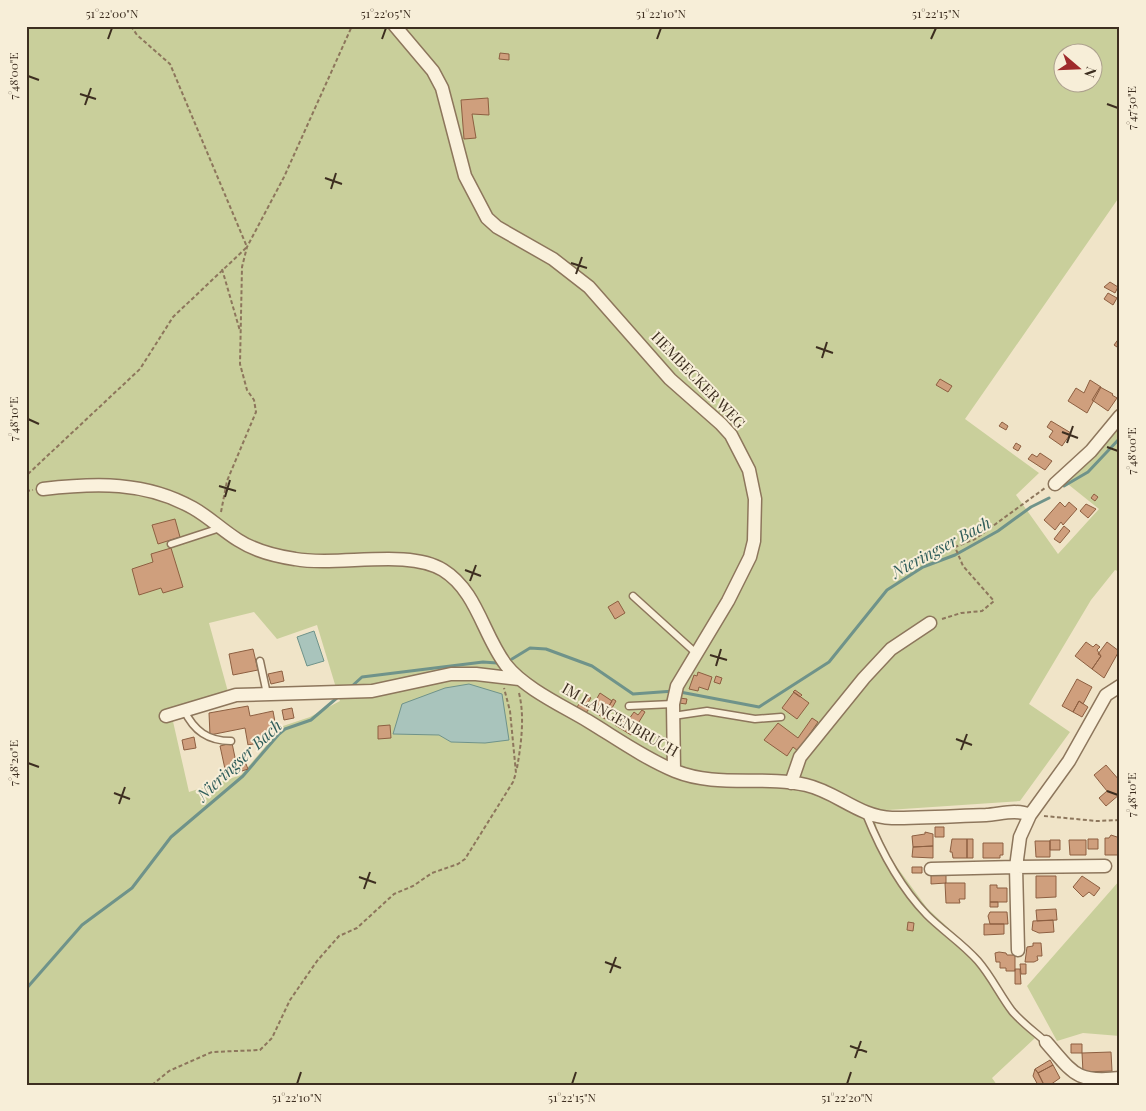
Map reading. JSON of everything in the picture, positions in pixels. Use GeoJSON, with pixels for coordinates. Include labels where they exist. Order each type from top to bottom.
{"type":"FeatureCollection","features":[{"type":"Feature","properties":{"kind":"street","name":"HEMBECKER WEG"},"geometry":{"type":"LineString","coordinates":[[395,26],[433,71],[442,88],[464,176],[487,218],[496,227],[538,249],[578,277],[613,312],[670,379],[721,424],[740,451],[749,470],[755,499],[754,541],[750,557],[697,654],[674,701]]}},
{"type":"Feature","properties":{"kind":"street"},"geometry":{"type":"LineString","coordinates":[[1055,484],[1091,452],[1120,416]]}},
{"type":"Feature","properties":{"kind":"street","name":"IM LANGENBRUCH"},"geometry":{"type":"LineString","coordinates":[[42,489],[82,484],[137,487],[176,499],[208,517],[239,541],[259,550],[299,560],[326,562],[408,560],[442,569],[462,588],[472,601],[498,651],[518,683]]}},
{"type":"Feature","properties":{"kind":"street"},"geometry":{"type":"LineString","coordinates":[[791,782],[800,757],[864,678],[891,649],[930,623]]}},
{"type":"Feature","properties":{"kind":"street","name":"IM LANGENBRUCH"},"geometry":{"type":"LineString","coordinates":[[166,716],[236,695],[372,691],[451,674],[501,677],[518,683],[674,770],[716,781],[791,782],[820,789],[866,814],[894,818],[990,815],[1021,812],[1030,815]]}},
{"type":"Feature","properties":{"kind":"street"},"geometry":{"type":"LineString","coordinates":[[1018,950],[1016,867],[1020,837],[1030,815],[1069,760],[1106,695],[1120,686]]}},
{"type":"Feature","properties":{"kind":"street"},"geometry":{"type":"LineString","coordinates":[[674,701],[674,770]]}},
{"type":"Feature","properties":{"kind":"street"},"geometry":{"type":"LineString","coordinates":[[931,869],[1105,866]]}},
{"type":"Feature","properties":{"kind":"street"},"geometry":{"type":"LineString","coordinates":[[1046,1042],[1076,1075],[1091,1080],[1120,1078]]}},
{"type":"Feature","properties":{"kind":"lane"},"geometry":{"type":"LineString","coordinates":[[171,544],[220,527]]}},
{"type":"Feature","properties":{"kind":"lane"},"geometry":{"type":"LineString","coordinates":[[632,596],[697,654]]}},
{"type":"Feature","properties":{"kind":"lane"},"geometry":{"type":"LineString","coordinates":[[260,661],[268,694]]}},
{"type":"Feature","properties":{"kind":"lane"},"geometry":{"type":"LineString","coordinates":[[629,706],[674,701],[707,711],[755,719],[781,717]]}},
{"type":"Feature","properties":{"kind":"lane"},"geometry":{"type":"LineString","coordinates":[[184,710],[188,720],[201,733],[214,740],[231,741]]}},
{"type":"Feature","properties":{"kind":"lane"},"geometry":{"type":"LineString","coordinates":[[866,814],[885,856],[915,901],[927,916],[973,956],[986,971],[1014,1013],[1046,1042]]}},
{"type":"Feature","properties":{"kind":"path"},"geometry":{"type":"LineString","coordinates":[[131,26],[138,35],[170,64],[247,247]]}},
{"type":"Feature","properties":{"kind":"path"},"geometry":{"type":"LineString","coordinates":[[220,527],[227,481],[256,412],[240,364],[242,267],[247,247],[284,177],[352,26]]}},
{"type":"Feature","properties":{"kind":"path"},"geometry":{"type":"LineString","coordinates":[[26,487],[28,474],[140,369],[173,317],[247,247]]}},
{"type":"Feature","properties":{"kind":"path"},"geometry":{"type":"LineString","coordinates":[[222,270],[241,333]]}},
{"type":"Feature","properties":{"kind":"path"},"geometry":{"type":"LineString","coordinates":[[930,623],[961,613],[982,611],[994,601],[963,566],[955,547],[975,539],[1055,484]]}},
{"type":"Feature","properties":{"kind":"path"},"geometry":{"type":"LineString","coordinates":[[501,677],[508,704],[516,773]]}},
{"type":"Feature","properties":{"kind":"path"},"geometry":{"type":"LineString","coordinates":[[152,1085],[170,1071],[212,1052],[260,1050],[272,1038],[290,1000],[317,961],[339,936],[357,928],[394,894],[412,886],[432,873],[458,864],[465,859],[513,782],[516,773],[521,726],[521,701],[518,683]]}},
{"type":"Feature","properties":{"kind":"path"},"geometry":{"type":"LineString","coordinates":[[1030,815],[1097,821],[1120,820]]}},
{"type":"Feature","properties":{"kind":"green space"},"geometry":{"type":"Polygon","coordinates":[[[26,26],[1120,26],[1120,196],[965,419],[1039,473],[1016,495],[1058,554],[1099,509],[1064,481],[1120,421],[1120,572],[1115,570],[1091,600],[1029,704],[1070,732],[1020,801],[873,811],[877,829],[891,859],[927,908],[958,937],[992,974],[1005,998],[1035,1038],[992,1078],[997,1085],[26,1085],[26,26]],[[254,612],[209,623],[230,699],[172,717],[189,792],[241,775],[283,726],[310,717],[340,701],[317,625],[277,639],[254,612]],[[439,735],[451,742],[485,743],[439,735]]]}},
{"type":"Feature","properties":{"kind":"green space"},"geometry":{"type":"Polygon","coordinates":[[[1120,880],[1120,1036],[1083,1033],[1057,1041],[1027,986],[1120,880]]]}},
{"type":"Feature","properties":{"kind":"water"},"geometry":{"type":"Polygon","coordinates":[[[314,631],[324,661],[307,666],[297,637],[314,631]]]}},
{"type":"Feature","properties":{"kind":"water"},"geometry":{"type":"Polygon","coordinates":[[[469,684],[502,694],[509,740],[485,743],[451,742],[439,735],[393,734],[402,704],[445,688],[469,684]]]}},
{"type":"Feature","properties":{"kind":"building"},"geometry":{"type":"Polygon","coordinates":[[[500,53],[509,54],[509,60],[499,59],[500,53]]]}},
{"type":"Feature","properties":{"kind":"building"},"geometry":{"type":"Polygon","coordinates":[[[488,98],[489,115],[472,114],[476,138],[464,139],[461,100],[488,98]]]}},
{"type":"Feature","properties":{"kind":"building"},"geometry":{"type":"Polygon","coordinates":[[[1110,282],[1118,287],[1115,293],[1104,287],[1110,282]]]}},
{"type":"Feature","properties":{"kind":"building"},"geometry":{"type":"Polygon","coordinates":[[[1108,293],[1117,298],[1113,305],[1104,299],[1108,293]]]}},
{"type":"Feature","properties":{"kind":"building"},"geometry":{"type":"Polygon","coordinates":[[[1120,337],[1120,349],[1114,345],[1120,337]]]}},
{"type":"Feature","properties":{"kind":"building"},"geometry":{"type":"Polygon","coordinates":[[[940,379],[952,386],[948,392],[936,385],[940,379]]]}},
{"type":"Feature","properties":{"kind":"building"},"geometry":{"type":"Polygon","coordinates":[[[1090,380],[1101,387],[1087,413],[1068,401],[1076,388],[1084,393],[1090,380]]]}},
{"type":"Feature","properties":{"kind":"building"},"geometry":{"type":"Polygon","coordinates":[[[1100,387],[1117,398],[1108,411],[1092,400],[1100,387]]]}},
{"type":"Feature","properties":{"kind":"building"},"geometry":{"type":"Polygon","coordinates":[[[1051,421],[1071,433],[1062,446],[1049,437],[1053,431],[1047,427],[1051,421]]]}},
{"type":"Feature","properties":{"kind":"building"},"geometry":{"type":"Polygon","coordinates":[[[1002,422],[1008,426],[1006,430],[999,426],[1002,422]]]}},
{"type":"Feature","properties":{"kind":"building"},"geometry":{"type":"Polygon","coordinates":[[[1016,443],[1021,446],[1018,451],[1013,448],[1016,443]]]}},
{"type":"Feature","properties":{"kind":"building"},"geometry":{"type":"Polygon","coordinates":[[[1040,453],[1052,461],[1045,470],[1028,459],[1032,454],[1037,457],[1040,453]]]}},
{"type":"Feature","properties":{"kind":"building"},"geometry":{"type":"Polygon","coordinates":[[[1094,494],[1098,497],[1095,501],[1091,498],[1094,494]]]}},
{"type":"Feature","properties":{"kind":"building"},"geometry":{"type":"Polygon","coordinates":[[[1060,502],[1065,507],[1069,502],[1077,509],[1063,525],[1061,522],[1055,530],[1044,520],[1060,502]]]}},
{"type":"Feature","properties":{"kind":"building"},"geometry":{"type":"Polygon","coordinates":[[[1086,504],[1096,509],[1088,518],[1080,511],[1086,504]]]}},
{"type":"Feature","properties":{"kind":"building"},"geometry":{"type":"Polygon","coordinates":[[[175,519],[180,537],[158,544],[152,525],[175,519]]]}},
{"type":"Feature","properties":{"kind":"building"},"geometry":{"type":"Polygon","coordinates":[[[1064,526],[1070,531],[1060,543],[1054,539],[1064,526]]]}},
{"type":"Feature","properties":{"kind":"building"},"geometry":{"type":"Polygon","coordinates":[[[171,548],[183,587],[163,593],[161,588],[139,595],[132,569],[153,562],[151,554],[171,548]]]}},
{"type":"Feature","properties":{"kind":"building"},"geometry":{"type":"Polygon","coordinates":[[[618,601],[625,613],[615,619],[608,607],[618,601]]]}},
{"type":"Feature","properties":{"kind":"building"},"geometry":{"type":"Polygon","coordinates":[[[1086,642],[1093,647],[1096,644],[1100,647],[1097,650],[1101,656],[1092,669],[1075,656],[1086,642]]]}},
{"type":"Feature","properties":{"kind":"building"},"geometry":{"type":"Polygon","coordinates":[[[1107,642],[1119,651],[1104,678],[1092,669],[1101,656],[1098,654],[1107,642]]]}},
{"type":"Feature","properties":{"kind":"building"},"geometry":{"type":"Polygon","coordinates":[[[253,649],[258,670],[233,675],[229,654],[253,649]]]}},
{"type":"Feature","properties":{"kind":"building"},"geometry":{"type":"Polygon","coordinates":[[[282,671],[284,681],[271,684],[268,674],[282,671]]]}},
{"type":"Feature","properties":{"kind":"building"},"geometry":{"type":"Polygon","coordinates":[[[698,672],[712,677],[708,690],[699,687],[698,691],[689,689],[694,675],[697,676],[698,672]]]}},
{"type":"Feature","properties":{"kind":"building"},"geometry":{"type":"Polygon","coordinates":[[[716,676],[722,678],[720,684],[714,682],[716,676]]]}},
{"type":"Feature","properties":{"kind":"building"},"geometry":{"type":"Polygon","coordinates":[[[1077,679],[1092,687],[1083,704],[1079,701],[1073,712],[1062,706],[1077,679]]]}},
{"type":"Feature","properties":{"kind":"building"},"geometry":{"type":"Polygon","coordinates":[[[795,690],[802,695],[800,697],[793,692],[795,690]]]}},
{"type":"Feature","properties":{"kind":"building"},"geometry":{"type":"Polygon","coordinates":[[[794,692],[809,703],[797,719],[782,708],[794,692]]]}},
{"type":"Feature","properties":{"kind":"building"},"geometry":{"type":"Polygon","coordinates":[[[600,693],[612,701],[609,706],[612,708],[605,719],[593,711],[597,706],[593,705],[600,693]]]}},
{"type":"Feature","properties":{"kind":"building"},"geometry":{"type":"Polygon","coordinates":[[[586,695],[591,698],[587,704],[591,706],[586,713],[577,707],[582,700],[584,702],[586,695]]]}},
{"type":"Feature","properties":{"kind":"building"},"geometry":{"type":"Polygon","coordinates":[[[680,698],[687,699],[686,704],[679,703],[680,698]]]}},
{"type":"Feature","properties":{"kind":"building"},"geometry":{"type":"Polygon","coordinates":[[[613,699],[616,701],[612,708],[609,706],[613,699]]]}},
{"type":"Feature","properties":{"kind":"building"},"geometry":{"type":"Polygon","coordinates":[[[1079,701],[1088,707],[1082,717],[1073,712],[1079,701]]]}},
{"type":"Feature","properties":{"kind":"building"},"geometry":{"type":"Polygon","coordinates":[[[248,706],[250,716],[273,711],[277,733],[263,735],[264,742],[248,745],[245,728],[210,735],[209,713],[248,706]]]}},
{"type":"Feature","properties":{"kind":"building"},"geometry":{"type":"Polygon","coordinates":[[[292,708],[294,718],[284,720],[282,710],[292,708]]]}},
{"type":"Feature","properties":{"kind":"building"},"geometry":{"type":"Polygon","coordinates":[[[642,710],[645,712],[631,735],[615,725],[622,715],[629,719],[634,712],[638,715],[642,710]]]}},
{"type":"Feature","properties":{"kind":"building"},"geometry":{"type":"Polygon","coordinates":[[[812,718],[818,722],[798,751],[793,747],[787,756],[764,740],[778,723],[798,738],[812,718]]]}},
{"type":"Feature","properties":{"kind":"building"},"geometry":{"type":"Polygon","coordinates":[[[390,725],[391,738],[378,739],[378,726],[390,725]]]}},
{"type":"Feature","properties":{"kind":"building"},"geometry":{"type":"Polygon","coordinates":[[[194,737],[196,748],[184,750],[182,740],[194,737]]]}},
{"type":"Feature","properties":{"kind":"building"},"geometry":{"type":"Polygon","coordinates":[[[232,743],[237,767],[225,769],[220,746],[232,743]]]}},
{"type":"Feature","properties":{"kind":"building"},"geometry":{"type":"Polygon","coordinates":[[[244,759],[248,769],[242,771],[238,761],[244,759]]]}},
{"type":"Feature","properties":{"kind":"building"},"geometry":{"type":"Polygon","coordinates":[[[1106,765],[1120,781],[1120,794],[1106,806],[1099,798],[1107,791],[1094,775],[1106,765]]]}},
{"type":"Feature","properties":{"kind":"building"},"geometry":{"type":"Polygon","coordinates":[[[935,827],[944,827],[944,837],[935,837],[935,827]]]}},
{"type":"Feature","properties":{"kind":"building"},"geometry":{"type":"Polygon","coordinates":[[[925,832],[933,834],[933,846],[913,847],[912,836],[925,834],[925,832]]]}},
{"type":"Feature","properties":{"kind":"building"},"geometry":{"type":"Polygon","coordinates":[[[1111,835],[1120,838],[1120,855],[1105,855],[1105,838],[1109,838],[1111,835]]]}},
{"type":"Feature","properties":{"kind":"building"},"geometry":{"type":"Polygon","coordinates":[[[952,839],[967,839],[967,858],[953,858],[952,852],[950,852],[952,839]]]}},
{"type":"Feature","properties":{"kind":"building"},"geometry":{"type":"Polygon","coordinates":[[[967,839],[973,839],[973,858],[967,858],[967,839]]]}},
{"type":"Feature","properties":{"kind":"building"},"geometry":{"type":"Polygon","coordinates":[[[1088,839],[1098,839],[1098,849],[1088,849],[1088,839]]]}},
{"type":"Feature","properties":{"kind":"building"},"geometry":{"type":"Polygon","coordinates":[[[1050,840],[1060,840],[1060,850],[1050,850],[1050,840]]]}},
{"type":"Feature","properties":{"kind":"building"},"geometry":{"type":"Polygon","coordinates":[[[1069,840],[1086,840],[1086,855],[1070,855],[1069,840]]]}},
{"type":"Feature","properties":{"kind":"building"},"geometry":{"type":"Polygon","coordinates":[[[1035,841],[1050,841],[1050,857],[1036,857],[1035,841]]]}},
{"type":"Feature","properties":{"kind":"building"},"geometry":{"type":"Polygon","coordinates":[[[983,843],[1003,843],[1003,855],[1000,855],[1000,858],[983,858],[983,843]]]}},
{"type":"Feature","properties":{"kind":"building"},"geometry":{"type":"Polygon","coordinates":[[[933,846],[933,858],[912,857],[913,847],[933,846]]]}},
{"type":"Feature","properties":{"kind":"building"},"geometry":{"type":"Polygon","coordinates":[[[912,867],[922,867],[922,873],[912,873],[912,867]]]}},
{"type":"Feature","properties":{"kind":"building"},"geometry":{"type":"Polygon","coordinates":[[[931,873],[946,873],[946,883],[931,884],[931,873]]]}},
{"type":"Feature","properties":{"kind":"building"},"geometry":{"type":"Polygon","coordinates":[[[1036,876],[1056,876],[1056,897],[1036,898],[1036,876]]]}},
{"type":"Feature","properties":{"kind":"building"},"geometry":{"type":"Polygon","coordinates":[[[1082,876],[1100,888],[1094,896],[1089,892],[1083,897],[1073,887],[1082,876]]]}},
{"type":"Feature","properties":{"kind":"building"},"geometry":{"type":"Polygon","coordinates":[[[945,883],[965,883],[965,899],[959,899],[960,903],[946,903],[945,883]]]}},
{"type":"Feature","properties":{"kind":"building"},"geometry":{"type":"Polygon","coordinates":[[[990,885],[997,885],[997,888],[1007,888],[1007,902],[990,902],[990,885]]]}},
{"type":"Feature","properties":{"kind":"building"},"geometry":{"type":"Polygon","coordinates":[[[990,902],[998,902],[998,907],[990,907],[990,902]]]}},
{"type":"Feature","properties":{"kind":"building"},"geometry":{"type":"Polygon","coordinates":[[[1056,909],[1057,920],[1037,921],[1036,910],[1056,909]]]}},
{"type":"Feature","properties":{"kind":"building"},"geometry":{"type":"Polygon","coordinates":[[[990,912],[1007,912],[1008,924],[990,924],[988,916],[990,912]]]}},
{"type":"Feature","properties":{"kind":"building"},"geometry":{"type":"Polygon","coordinates":[[[1053,920],[1054,932],[1039,933],[1032,930],[1033,921],[1053,920]]]}},
{"type":"Feature","properties":{"kind":"building"},"geometry":{"type":"Polygon","coordinates":[[[908,922],[914,923],[913,931],[907,930],[908,922]]]}},
{"type":"Feature","properties":{"kind":"building"},"geometry":{"type":"Polygon","coordinates":[[[984,924],[1004,924],[1004,934],[984,935],[984,924]]]}},
{"type":"Feature","properties":{"kind":"building"},"geometry":{"type":"Polygon","coordinates":[[[1033,943],[1041,943],[1042,956],[1037,956],[1038,960],[1034,962],[1025,962],[1027,947],[1033,946],[1033,943]]]}},
{"type":"Feature","properties":{"kind":"building"},"geometry":{"type":"Polygon","coordinates":[[[995,953],[1015,955],[1015,971],[1006,971],[1006,968],[1000,968],[1000,962],[996,962],[995,953]]]}},
{"type":"Feature","properties":{"kind":"building"},"geometry":{"type":"Polygon","coordinates":[[[1020,964],[1026,964],[1026,974],[1021,974],[1020,964]]]}},
{"type":"Feature","properties":{"kind":"building"},"geometry":{"type":"Polygon","coordinates":[[[1015,969],[1020,969],[1021,984],[1015,984],[1015,969]]]}},
{"type":"Feature","properties":{"kind":"building"},"geometry":{"type":"Polygon","coordinates":[[[1071,1044],[1082,1044],[1082,1053],[1071,1053],[1071,1044]]]}},
{"type":"Feature","properties":{"kind":"building"},"geometry":{"type":"Polygon","coordinates":[[[1111,1052],[1112,1071],[1083,1072],[1082,1053],[1111,1052]]]}},
{"type":"Feature","properties":{"kind":"building"},"geometry":{"type":"Polygon","coordinates":[[[1050,1060],[1053,1065],[1038,1073],[1035,1069],[1050,1060]]]}},
{"type":"Feature","properties":{"kind":"building"},"geometry":{"type":"Polygon","coordinates":[[[1053,1065],[1060,1078],[1050,1085],[1044,1085],[1038,1073],[1053,1065]]]}},
{"type":"Feature","properties":{"kind":"building"},"geometry":{"type":"Polygon","coordinates":[[[1035,1069],[1044,1085],[1038,1085],[1033,1076],[1035,1069]]]}},
{"type":"Feature","properties":{"kind":"waterway","name":"Nieringser Bach"},"geometry":{"type":"LineString","coordinates":[[1064,486],[1088,472],[1120,438]]}},
{"type":"Feature","properties":{"kind":"waterway","name":"Nieringser Bach"},"geometry":{"type":"LineString","coordinates":[[680,692],[759,707],[829,662],[887,590],[923,567],[955,555],[998,531],[1031,507],[1049,498]]}},
{"type":"Feature","properties":{"kind":"waterway","name":"Nieringser Bach"},"geometry":{"type":"LineString","coordinates":[[512,659],[530,648],[546,649],[592,666],[633,694],[674,691]]}},
{"type":"Feature","properties":{"kind":"waterway","name":"Nieringser Bach"},"geometry":{"type":"LineString","coordinates":[[351,687],[362,677],[483,662],[497,663]]}},
{"type":"Feature","properties":{"kind":"waterway","name":"Nieringser Bach"},"geometry":{"type":"LineString","coordinates":[[26,989],[82,925],[132,888],[171,837],[243,776],[279,734],[285,729],[311,720],[338,697]]}}]}
